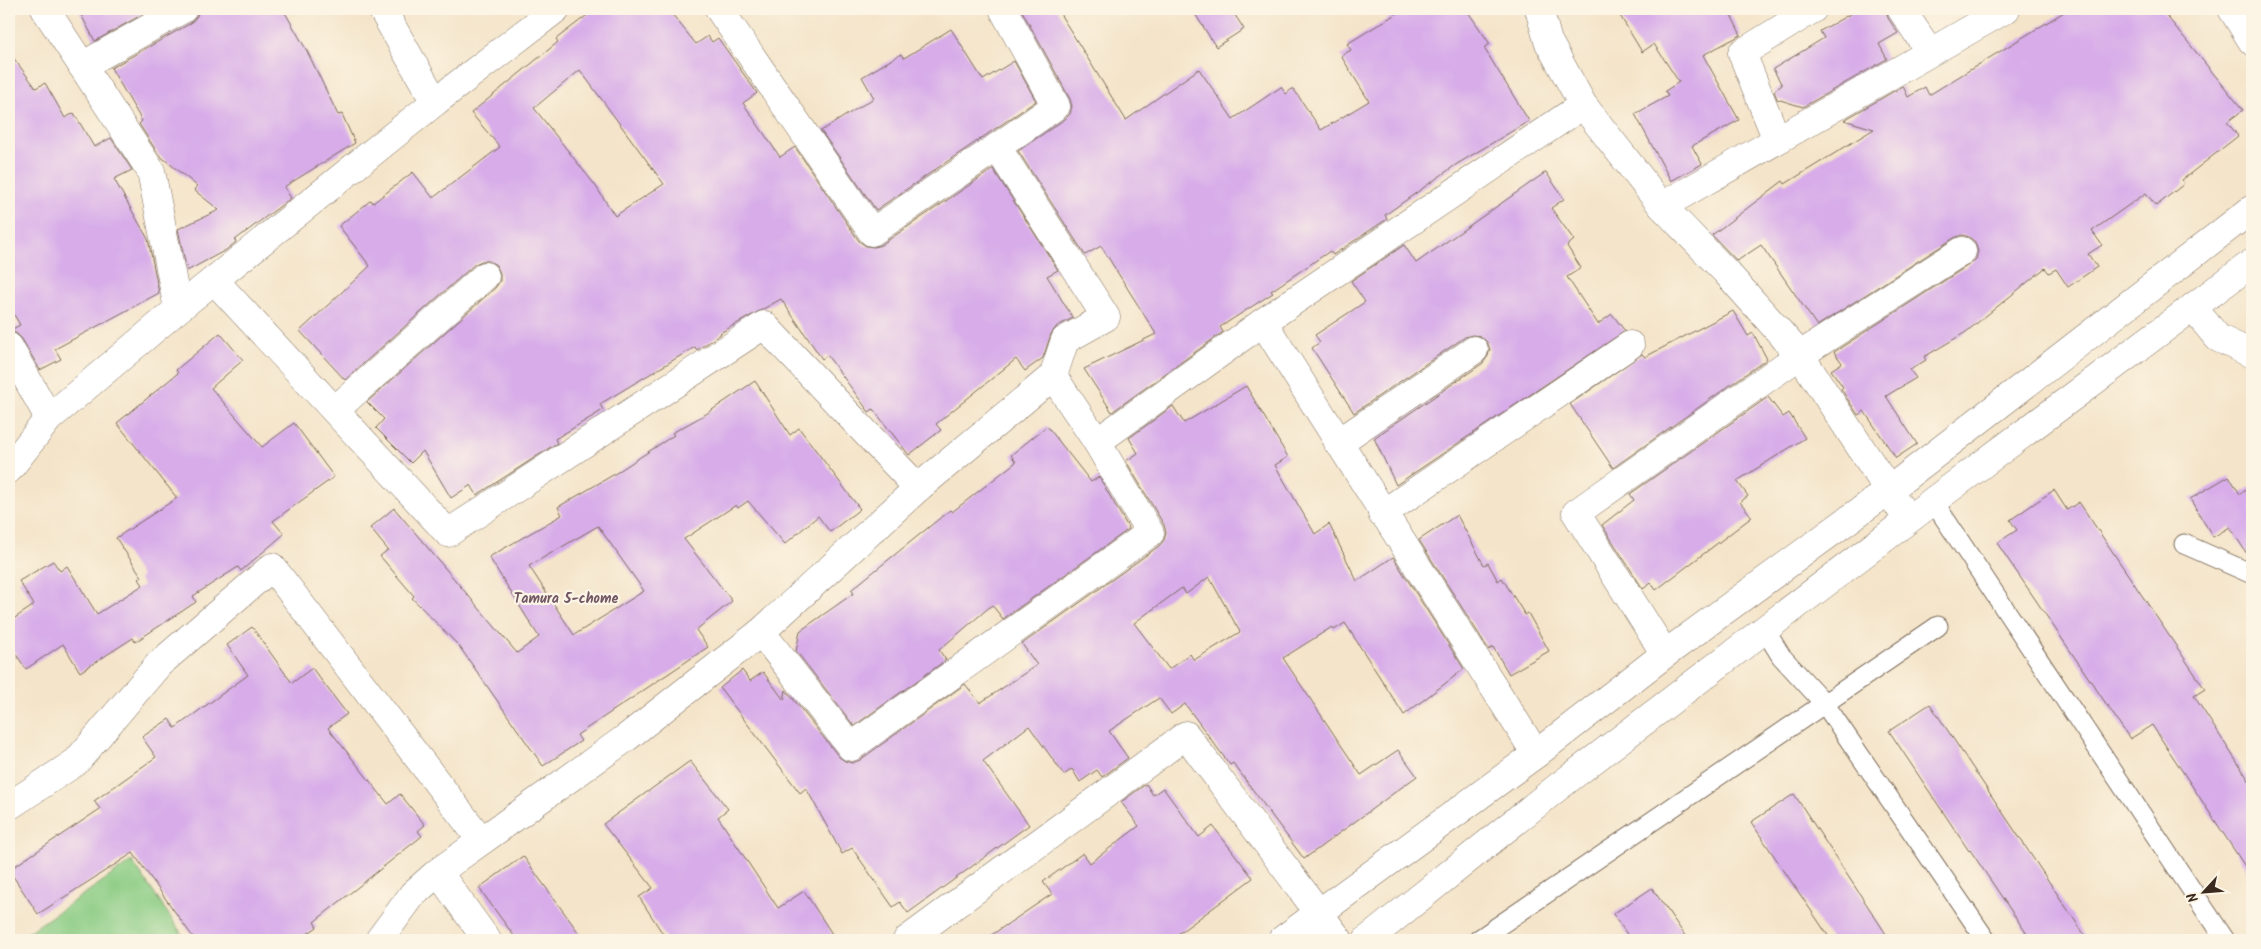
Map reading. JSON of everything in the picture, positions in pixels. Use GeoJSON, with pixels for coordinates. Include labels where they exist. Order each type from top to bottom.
{"type":"FeatureCollection","features":[{"type":"Feature","properties":{"kind":"street"},"geometry":{"type":"LineString","coordinates":[[45,9],[151,171],[178,309]]}},
{"type":"Feature","properties":{"kind":"street"},"geometry":{"type":"LineString","coordinates":[[82,66],[183,9]]}},
{"type":"Feature","properties":{"kind":"street"},"geometry":{"type":"LineString","coordinates":[[382,9],[435,102]]}},
{"type":"Feature","properties":{"kind":"street"},"geometry":{"type":"LineString","coordinates":[[9,469],[49,418],[178,309],[435,102],[556,9]]}},
{"type":"Feature","properties":{"kind":"street"},"geometry":{"type":"LineString","coordinates":[[719,9],[872,232],[1056,106],[1003,9]]}},
{"type":"Feature","properties":{"kind":"street"},"geometry":{"type":"LineString","coordinates":[[1539,9],[1548,41],[1583,105],[1662,206],[1726,272],[1800,354],[1908,520]]}},
{"type":"Feature","properties":{"kind":"street"},"geometry":{"type":"LineString","coordinates":[[1777,140],[1742,53],[1813,9]]}},
{"type":"Feature","properties":{"kind":"street"},"geometry":{"type":"LineString","coordinates":[[1902,9],[1930,52]]}},
{"type":"Feature","properties":{"kind":"street"},"geometry":{"type":"LineString","coordinates":[[1662,206],[2006,9]]}},
{"type":"Feature","properties":{"kind":"street"},"geometry":{"type":"LineString","coordinates":[[2232,9],[2252,42]]}},
{"type":"Feature","properties":{"kind":"street"},"geometry":{"type":"LineString","coordinates":[[1097,442],[1263,322],[1583,105]]}},
{"type":"Feature","properties":{"kind":"street"},"geometry":{"type":"LineString","coordinates":[[379,940],[413,894],[438,872],[626,738],[761,632],[918,488],[1053,376],[1065,340],[1106,317],[997,147]]}},
{"type":"Feature","properties":{"kind":"street"},"geometry":{"type":"LineString","coordinates":[[1282,940],[1536,754],[1665,654],[1889,490],[2252,209]]}},
{"type":"Feature","properties":{"kind":"street"},"geometry":{"type":"LineString","coordinates":[[1665,654],[1576,512],[1800,354],[1962,251]]}},
{"type":"Feature","properties":{"kind":"street"},"geometry":{"type":"LineString","coordinates":[[1379,936],[1558,787],[1933,501],[2252,263]]}},
{"type":"Feature","properties":{"kind":"street"},"geometry":{"type":"LineString","coordinates":[[335,410],[485,276]]}},
{"type":"Feature","properties":{"kind":"street"},"geometry":{"type":"LineString","coordinates":[[214,280],[448,533],[764,325],[918,488]]}},
{"type":"Feature","properties":{"kind":"street"},"geometry":{"type":"LineString","coordinates":[[2193,308],[2218,338],[2252,354]]}},
{"type":"Feature","properties":{"kind":"street"},"geometry":{"type":"LineString","coordinates":[[1263,322],[1382,514],[1536,754]]}},
{"type":"Feature","properties":{"kind":"street"},"geometry":{"type":"LineString","coordinates":[[1382,514],[1630,345]]}},
{"type":"Feature","properties":{"kind":"street"},"geometry":{"type":"LineString","coordinates":[[9,347],[49,418]]}},
{"type":"Feature","properties":{"kind":"street"},"geometry":{"type":"LineString","coordinates":[[1338,443],[1474,350]]}},
{"type":"Feature","properties":{"kind":"street"},"geometry":{"type":"LineString","coordinates":[[761,632],[851,747],[1150,533],[1097,442],[1053,376]]}},
{"type":"Feature","properties":{"kind":"street"},"geometry":{"type":"LineString","coordinates":[[9,806],[76,762],[159,664],[272,567],[481,840]]}},
{"type":"Feature","properties":{"kind":"street"},"geometry":{"type":"LineString","coordinates":[[907,940],[1186,735],[1339,940]]}},
{"type":"Feature","properties":{"kind":"street"},"geometry":{"type":"LineString","coordinates":[[438,872],[487,940]]}},
{"type":"Feature","properties":{"kind":"lane"},"geometry":{"type":"LineString","coordinates":[[1933,501],[2225,940]]}},
{"type":"Feature","properties":{"kind":"lane"},"geometry":{"type":"LineString","coordinates":[[2184,544],[2252,574]]}},
{"type":"Feature","properties":{"kind":"lane"},"geometry":{"type":"LineString","coordinates":[[1478,940],[1824,702],[1938,626]]}},
{"type":"Feature","properties":{"kind":"lane"},"geometry":{"type":"LineString","coordinates":[[1765,630],[1780,656],[1824,702],[1986,940]]}},
{"type":"Feature","properties":{"kind":"green space"},"geometry":{"type":"Polygon","coordinates":[[[132,861],[186,940],[17,940],[132,861]]]}},
{"type":"Feature","properties":{"kind":"building"},"geometry":{"type":"Polygon","coordinates":[[[78,9],[152,9],[95,41],[78,9]]]}},
{"type":"Feature","properties":{"kind":"building"},"geometry":{"type":"Polygon","coordinates":[[[199,9],[283,9],[307,51],[338,115],[342,114],[355,143],[284,187],[291,198],[235,240],[236,242],[226,250],[187,271],[178,229],[219,210],[194,190],[197,186],[159,155],[139,124],[142,121],[111,68],[191,23],[197,16],[199,9]]]}},
{"type":"Feature","properties":{"kind":"building"},"geometry":{"type":"Polygon","coordinates":[[[595,9],[668,9],[696,44],[708,36],[712,42],[718,38],[757,93],[743,103],[780,157],[795,147],[859,241],[866,246],[874,247],[881,245],[993,169],[1058,270],[1047,276],[1073,318],[1057,326],[1051,334],[1043,358],[1025,371],[1016,359],[936,424],[941,430],[909,455],[873,409],[869,412],[827,355],[822,359],[781,299],[720,333],[697,350],[695,347],[600,404],[603,410],[555,439],[557,443],[477,495],[471,485],[451,498],[423,451],[411,463],[376,428],[384,419],[367,402],[495,288],[500,281],[500,273],[496,265],[489,261],[475,264],[345,380],[300,331],[370,266],[339,226],[371,200],[373,203],[413,172],[433,198],[500,147],[471,113],[558,42],[556,39],[595,9]],[[580,70],[534,108],[595,185],[615,216],[664,184],[580,70]]]}},
{"type":"Feature","properties":{"kind":"building"},"geometry":{"type":"Polygon","coordinates":[[[1021,9],[1057,9],[1126,120],[1199,69],[1233,119],[1281,87],[1286,94],[1293,88],[1321,130],[1369,101],[1341,56],[1351,50],[1347,44],[1404,9],[1466,9],[1490,44],[1484,48],[1529,121],[1457,164],[1385,215],[1387,219],[1333,255],[1330,251],[1271,291],[1273,293],[1220,327],[1223,332],[1112,412],[1084,369],[1156,334],[1101,246],[1085,255],[1018,151],[1065,119],[1070,114],[1072,106],[1021,9]]]}},
{"type":"Feature","properties":{"kind":"building"},"geometry":{"type":"Polygon","coordinates":[[[1192,9],[1231,9],[1244,29],[1216,47],[1192,9]]]}},
{"type":"Feature","properties":{"kind":"building"},"geometry":{"type":"Polygon","coordinates":[[[1616,9],[1728,9],[1741,35],[1703,55],[1739,120],[1692,146],[1702,164],[1671,181],[1635,114],[1668,96],[1665,91],[1679,82],[1654,44],[1642,52],[1616,9]]]}},
{"type":"Feature","properties":{"kind":"building"},"geometry":{"type":"Polygon","coordinates":[[[1859,9],[1886,9],[1888,18],[1898,33],[1879,44],[1887,59],[1803,107],[1777,99],[1774,91],[1782,85],[1773,69],[1824,38],[1820,31],[1859,9]]]}},
{"type":"Feature","properties":{"kind":"building"},"geometry":{"type":"Polygon","coordinates":[[[2069,9],[2161,9],[2243,110],[2227,122],[2238,136],[2182,180],[2184,184],[2156,206],[2146,193],[2092,231],[2102,245],[2088,254],[2097,267],[2068,287],[2056,269],[2049,273],[2045,268],[1966,332],[1924,357],[1926,360],[1910,370],[1916,378],[1886,396],[1917,444],[1896,458],[1864,411],[1858,415],[1841,389],[1843,387],[1831,370],[1842,363],[1834,352],[1970,264],[1976,259],[1978,251],[1975,242],[1969,237],[1962,235],[1954,238],[1817,326],[1761,245],[1737,261],[1712,235],[1783,181],[1785,184],[1874,129],[1844,120],[1903,86],[1908,97],[1925,87],[1929,95],[2069,9]]]}},
{"type":"Feature","properties":{"kind":"building"},"geometry":{"type":"Polygon","coordinates":[[[951,29],[983,80],[1014,61],[1036,101],[876,210],[821,131],[874,98],[862,77],[901,54],[904,58],[951,29]]]}},
{"type":"Feature","properties":{"kind":"building"},"geometry":{"type":"Polygon","coordinates":[[[9,52],[36,88],[45,83],[65,118],[74,113],[94,147],[111,138],[132,170],[114,179],[148,239],[159,293],[55,349],[61,359],[40,370],[22,339],[16,333],[9,331],[20,325],[9,306],[9,52]]]}},
{"type":"Feature","properties":{"kind":"building"},"geometry":{"type":"Polygon","coordinates":[[[1546,172],[1564,199],[1551,208],[1574,240],[1567,246],[1581,268],[1567,277],[1598,324],[1612,314],[1625,331],[1396,485],[1374,438],[1483,363],[1490,349],[1487,342],[1480,336],[1472,335],[1465,337],[1354,413],[1312,348],[1320,342],[1315,335],[1365,302],[1351,281],[1404,245],[1416,263],[1546,172]]]}},
{"type":"Feature","properties":{"kind":"building"},"geometry":{"type":"Polygon","coordinates":[[[1733,311],[1748,336],[1753,333],[1767,359],[1613,468],[1570,404],[1642,354],[1645,357],[1733,311]]]}},
{"type":"Feature","properties":{"kind":"building"},"geometry":{"type":"Polygon","coordinates":[[[220,333],[243,360],[211,388],[262,447],[294,423],[334,477],[273,521],[284,534],[241,571],[238,567],[193,596],[196,602],[135,642],[133,638],[80,672],[63,644],[26,669],[9,644],[9,622],[34,605],[19,581],[53,561],[60,571],[67,566],[97,614],[143,585],[139,579],[142,577],[116,538],[177,498],[117,423],[178,373],[176,370],[220,333]]]}},
{"type":"Feature","properties":{"kind":"building"},"geometry":{"type":"Polygon","coordinates":[[[755,381],[790,435],[799,428],[860,509],[830,532],[818,516],[785,544],[748,501],[738,508],[736,505],[684,539],[732,601],[696,630],[708,647],[577,735],[581,741],[543,766],[459,646],[412,598],[414,596],[380,556],[388,550],[370,528],[394,508],[517,653],[539,637],[489,557],[562,515],[558,507],[613,475],[674,435],[672,433],[706,414],[755,381]],[[598,526],[529,566],[574,635],[644,591],[598,526]]]}},
{"type":"Feature","properties":{"kind":"building"},"geometry":{"type":"Polygon","coordinates":[[[1246,386],[1288,457],[1275,465],[1315,534],[1329,524],[1357,581],[1393,557],[1464,669],[1404,715],[1345,623],[1334,630],[1332,627],[1283,658],[1361,775],[1398,750],[1417,776],[1304,859],[1233,763],[1230,765],[1185,704],[1171,714],[1159,698],[1109,731],[1128,758],[1102,777],[1097,770],[1080,782],[1072,769],[1064,775],[1029,726],[983,761],[1029,825],[908,913],[900,902],[893,907],[852,848],[842,854],[806,788],[800,793],[720,688],[742,670],[750,681],[763,672],[784,700],[786,690],[839,757],[852,763],[860,760],[965,684],[980,703],[1037,665],[1022,644],[1159,546],[1164,540],[1166,533],[1164,525],[1126,461],[1138,453],[1129,438],[1173,406],[1184,423],[1246,386]],[[1209,577],[1186,594],[1182,588],[1134,623],[1169,669],[1190,654],[1194,660],[1240,632],[1209,577]]]}},
{"type":"Feature","properties":{"kind":"building"},"geometry":{"type":"Polygon","coordinates":[[[1768,397],[1783,417],[1789,413],[1805,438],[1737,481],[1748,496],[1740,502],[1752,517],[1656,590],[1651,583],[1643,589],[1602,525],[1634,500],[1630,494],[1768,397]]]}},
{"type":"Feature","properties":{"kind":"building"},"geometry":{"type":"Polygon","coordinates":[[[1047,426],[1091,482],[1099,477],[1129,529],[1003,619],[992,605],[939,650],[946,660],[854,726],[796,651],[800,631],[854,593],[851,590],[950,510],[952,512],[1016,462],[1011,455],[1047,426]]]}},
{"type":"Feature","properties":{"kind":"building"},"geometry":{"type":"Polygon","coordinates":[[[2229,476],[2240,494],[2252,486],[2252,562],[2230,527],[2213,537],[2190,499],[2229,476]]]}},
{"type":"Feature","properties":{"kind":"building"},"geometry":{"type":"Polygon","coordinates":[[[2054,490],[2067,510],[2079,502],[2205,689],[2194,696],[2252,785],[2252,877],[2152,725],[2130,739],[1997,543],[2017,530],[2010,520],[2054,490]]]}},
{"type":"Feature","properties":{"kind":"building"},"geometry":{"type":"Polygon","coordinates":[[[1457,515],[1484,565],[1488,563],[1498,581],[1502,578],[1525,615],[1528,613],[1549,651],[1509,674],[1493,647],[1489,650],[1419,540],[1457,515]]]}},
{"type":"Feature","properties":{"kind":"building"},"geometry":{"type":"Polygon","coordinates":[[[252,627],[292,683],[312,668],[347,714],[328,728],[388,804],[400,794],[425,825],[418,831],[422,836],[314,922],[317,927],[299,940],[195,940],[133,853],[38,914],[9,870],[100,809],[94,801],[156,757],[142,737],[169,719],[175,728],[248,675],[227,645],[252,627]]]}},
{"type":"Feature","properties":{"kind":"building"},"geometry":{"type":"Polygon","coordinates":[[[1930,704],[2088,940],[2031,940],[1969,851],[1889,731],[1930,704]]]}},
{"type":"Feature","properties":{"kind":"building"},"geometry":{"type":"Polygon","coordinates":[[[690,761],[728,809],[718,817],[778,908],[804,891],[836,940],[667,940],[639,897],[653,888],[603,824],[690,761]]]}},
{"type":"Feature","properties":{"kind":"building"},"geometry":{"type":"Polygon","coordinates":[[[1146,784],[1153,795],[1163,788],[1199,837],[1213,826],[1253,878],[1170,940],[984,940],[1052,894],[1043,882],[1083,853],[1090,863],[1139,826],[1121,802],[1146,784]]]}},
{"type":"Feature","properties":{"kind":"building"},"geometry":{"type":"Polygon","coordinates":[[[1794,794],[1890,940],[1831,940],[1751,822],[1794,794]]]}},
{"type":"Feature","properties":{"kind":"building"},"geometry":{"type":"Polygon","coordinates":[[[523,856],[584,940],[517,940],[479,888],[523,856]]]}},
{"type":"Feature","properties":{"kind":"building"},"geometry":{"type":"Polygon","coordinates":[[[1652,888],[1688,940],[1631,940],[1613,914],[1652,888]]]}},
{"type":"Feature","properties":{"kind":"district","name":"Tamura 5-chome"},"geometry":{"type":"Point","coordinates":[566,599]}}]}
